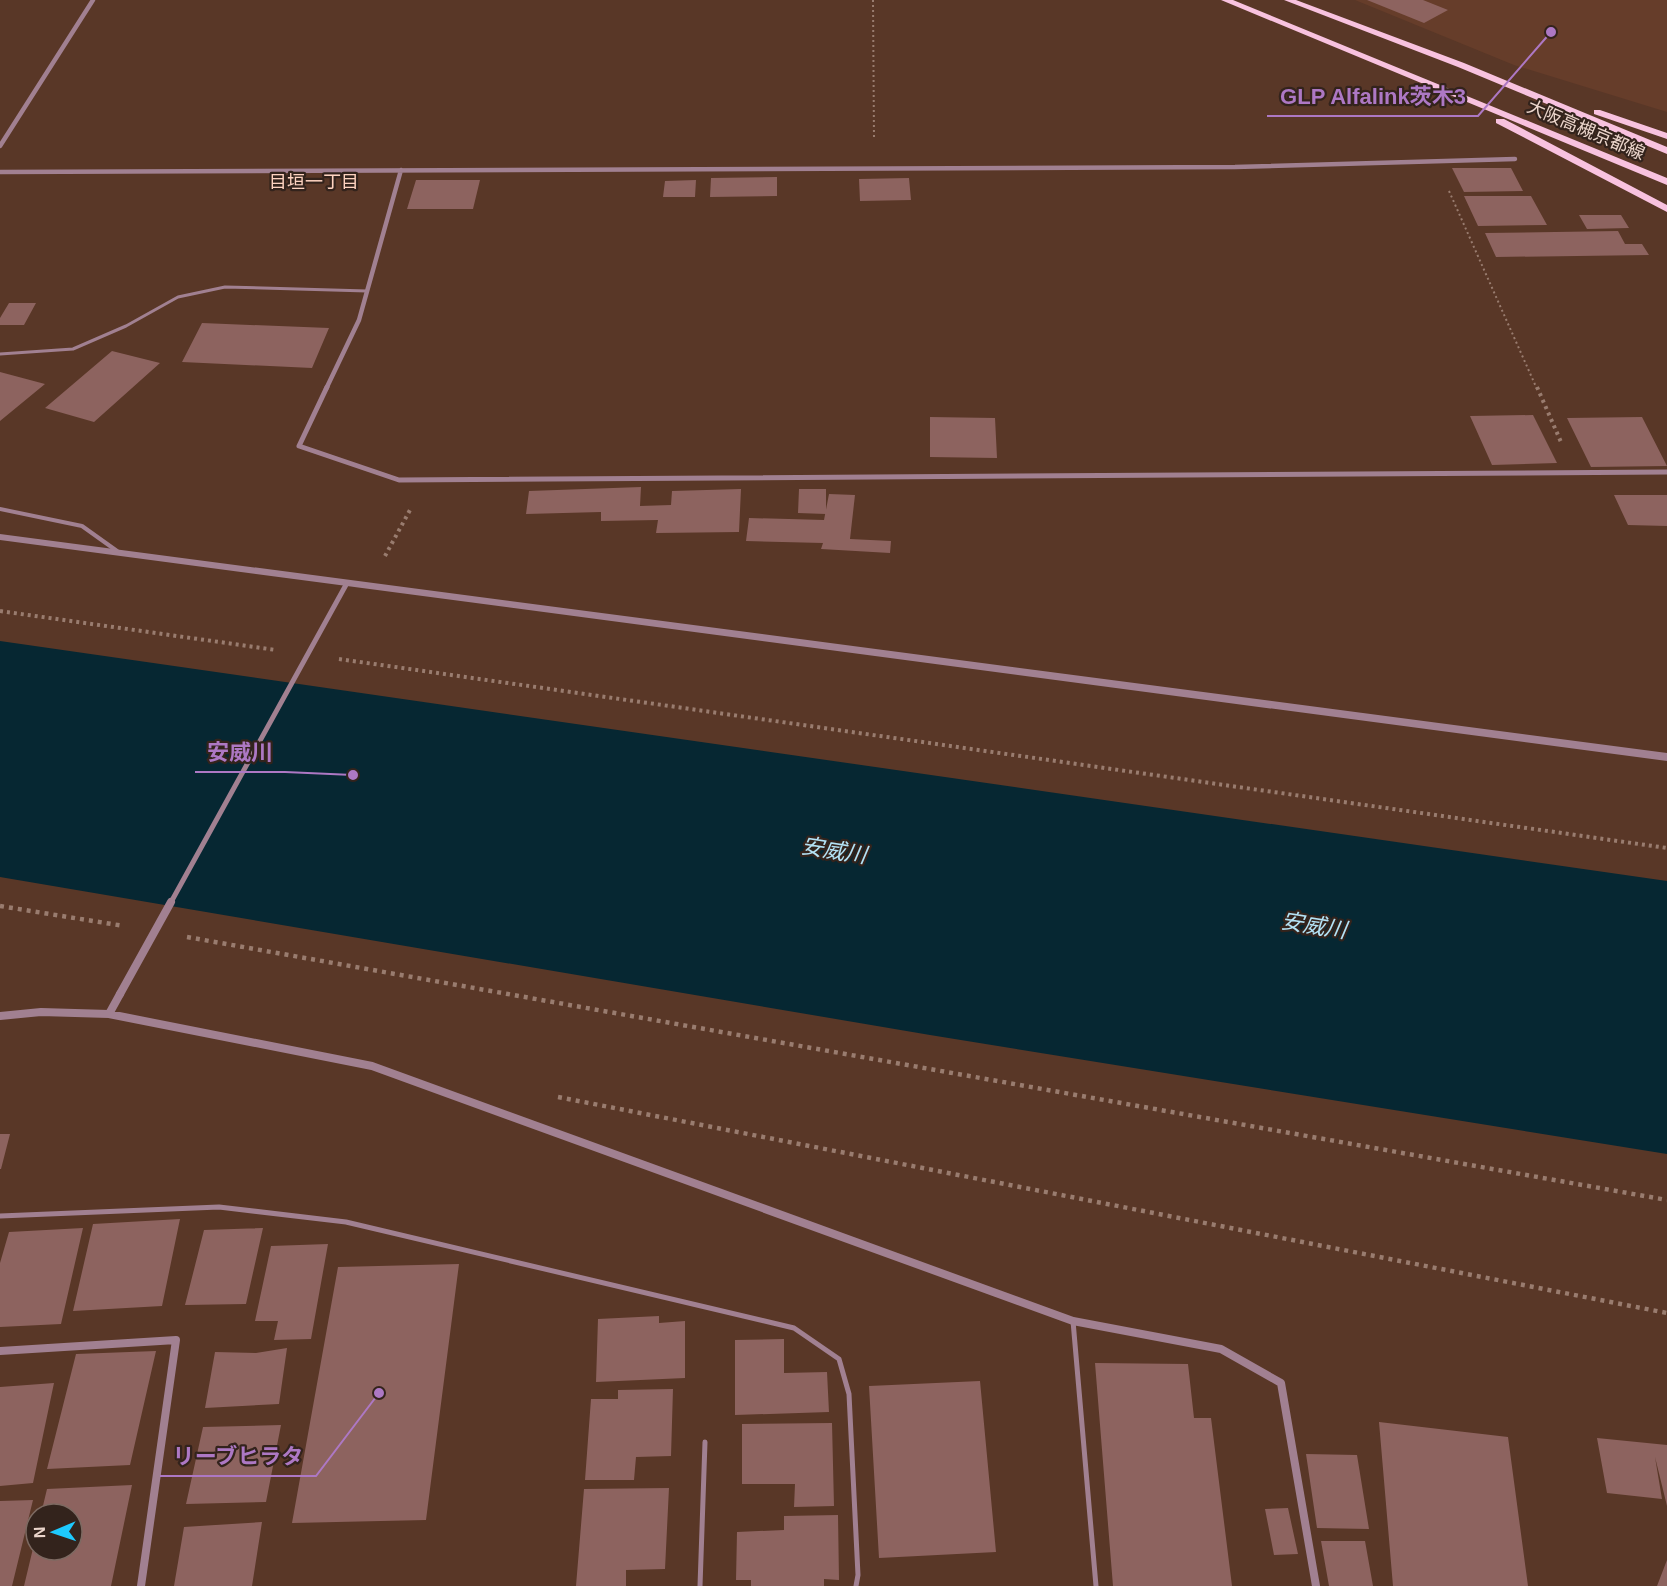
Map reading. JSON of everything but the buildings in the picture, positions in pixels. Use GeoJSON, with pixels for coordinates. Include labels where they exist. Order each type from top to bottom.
{"type":"FeatureCollection","features":[{"type":"Feature","properties":{"kind":"main road","name":"大阪高槻京都線"},"geometry":{"type":"LineString","coordinates":[[1225,0],[1667,182]]}},
{"type":"Feature","properties":{"kind":"main road","name":"大阪高槻京都線"},"geometry":{"type":"LineString","coordinates":[[1288,0],[1461,65],[1667,151]]}},
{"type":"Feature","properties":{"kind":"main road"},"geometry":{"type":"LineString","coordinates":[[1461,65],[1667,136]]}},
{"type":"Feature","properties":{"kind":"main road"},"geometry":{"type":"LineString","coordinates":[[1411,75],[1667,209]]}},
{"type":"Feature","properties":{"kind":"street"},"geometry":{"type":"LineString","coordinates":[[0,146],[93,0]]}},
{"type":"Feature","properties":{"kind":"street"},"geometry":{"type":"LineString","coordinates":[[0,172],[1235,167],[1515,159]]}},
{"type":"Feature","properties":{"kind":"street"},"geometry":{"type":"LineString","coordinates":[[401,170],[359,320],[299,446],[399,480],[1667,472]]}},
{"type":"Feature","properties":{"kind":"street"},"geometry":{"type":"LineString","coordinates":[[0,537],[1667,757]]}},
{"type":"Feature","properties":{"kind":"street"},"geometry":{"type":"LineString","coordinates":[[109,1014],[347,583]]}},
{"type":"Feature","properties":{"kind":"street"},"geometry":{"type":"LineString","coordinates":[[0,1016],[41,1012],[109,1014],[372,1066],[1074,1321],[1221,1349],[1281,1383],[1316,1586]]}},
{"type":"Feature","properties":{"kind":"street"},"geometry":{"type":"LineString","coordinates":[[0,1351],[176,1340],[141,1586]]}},
{"type":"Feature","properties":{"kind":"lane"},"geometry":{"type":"LineString","coordinates":[[0,354],[73,349],[126,326],[178,297],[225,287],[367,291]]}},
{"type":"Feature","properties":{"kind":"lane"},"geometry":{"type":"LineString","coordinates":[[0,509],[82,526],[120,553]]}},
{"type":"Feature","properties":{"kind":"lane"},"geometry":{"type":"LineString","coordinates":[[0,1216],[219,1207],[346,1222],[794,1328],[839,1359],[849,1394],[858,1575],[856,1586]]}},
{"type":"Feature","properties":{"kind":"lane"},"geometry":{"type":"LineString","coordinates":[[1074,1321],[1096,1586]]}},
{"type":"Feature","properties":{"kind":"lane"},"geometry":{"type":"LineString","coordinates":[[700,1586],[705,1442]]}},
{"type":"Feature","properties":{"kind":"path"},"geometry":{"type":"LineString","coordinates":[[873,0],[874,167]]}},
{"type":"Feature","properties":{"kind":"path"},"geometry":{"type":"LineString","coordinates":[[1435,160],[1575,472]]}},
{"type":"Feature","properties":{"kind":"path"},"geometry":{"type":"LineString","coordinates":[[369,586],[426,480]]}},
{"type":"Feature","properties":{"kind":"path"},"geometry":{"type":"LineString","coordinates":[[0,611],[277,650]]}},
{"type":"Feature","properties":{"kind":"path"},"geometry":{"type":"LineString","coordinates":[[336,659],[1667,848]]}},
{"type":"Feature","properties":{"kind":"path"},"geometry":{"type":"LineString","coordinates":[[0,906],[136,928]]}},
{"type":"Feature","properties":{"kind":"path"},"geometry":{"type":"LineString","coordinates":[[183,936],[1667,1200]]}},
{"type":"Feature","properties":{"kind":"path"},"geometry":{"type":"LineString","coordinates":[[554,1096],[1667,1313]]}},
{"type":"Feature","properties":{"kind":"shaded area"},"geometry":{"type":"Polygon","coordinates":[[[1355,0],[1667,0],[1667,112],[1514,65],[1355,0]]]}},
{"type":"Feature","properties":{"kind":"water"},"geometry":{"type":"Polygon","coordinates":[[[0,641],[1667,881],[1667,1154],[930,1035],[0,877],[0,641]]]}},
{"type":"Feature","properties":{"kind":"place","name":"GLP Alfalink茨木3"},"geometry":{"type":"Point","coordinates":[1551,32]}},
{"type":"Feature","properties":{"kind":"place","name":"安威川"},"geometry":{"type":"Point","coordinates":[353,775]}},
{"type":"Feature","properties":{"kind":"place","name":"リーブヒラタ"},"geometry":{"type":"Point","coordinates":[379,1393]}},
{"type":"Feature","properties":{"kind":"district","name":"目垣一丁目"},"geometry":{"type":"Point","coordinates":[314,182]}}]}
